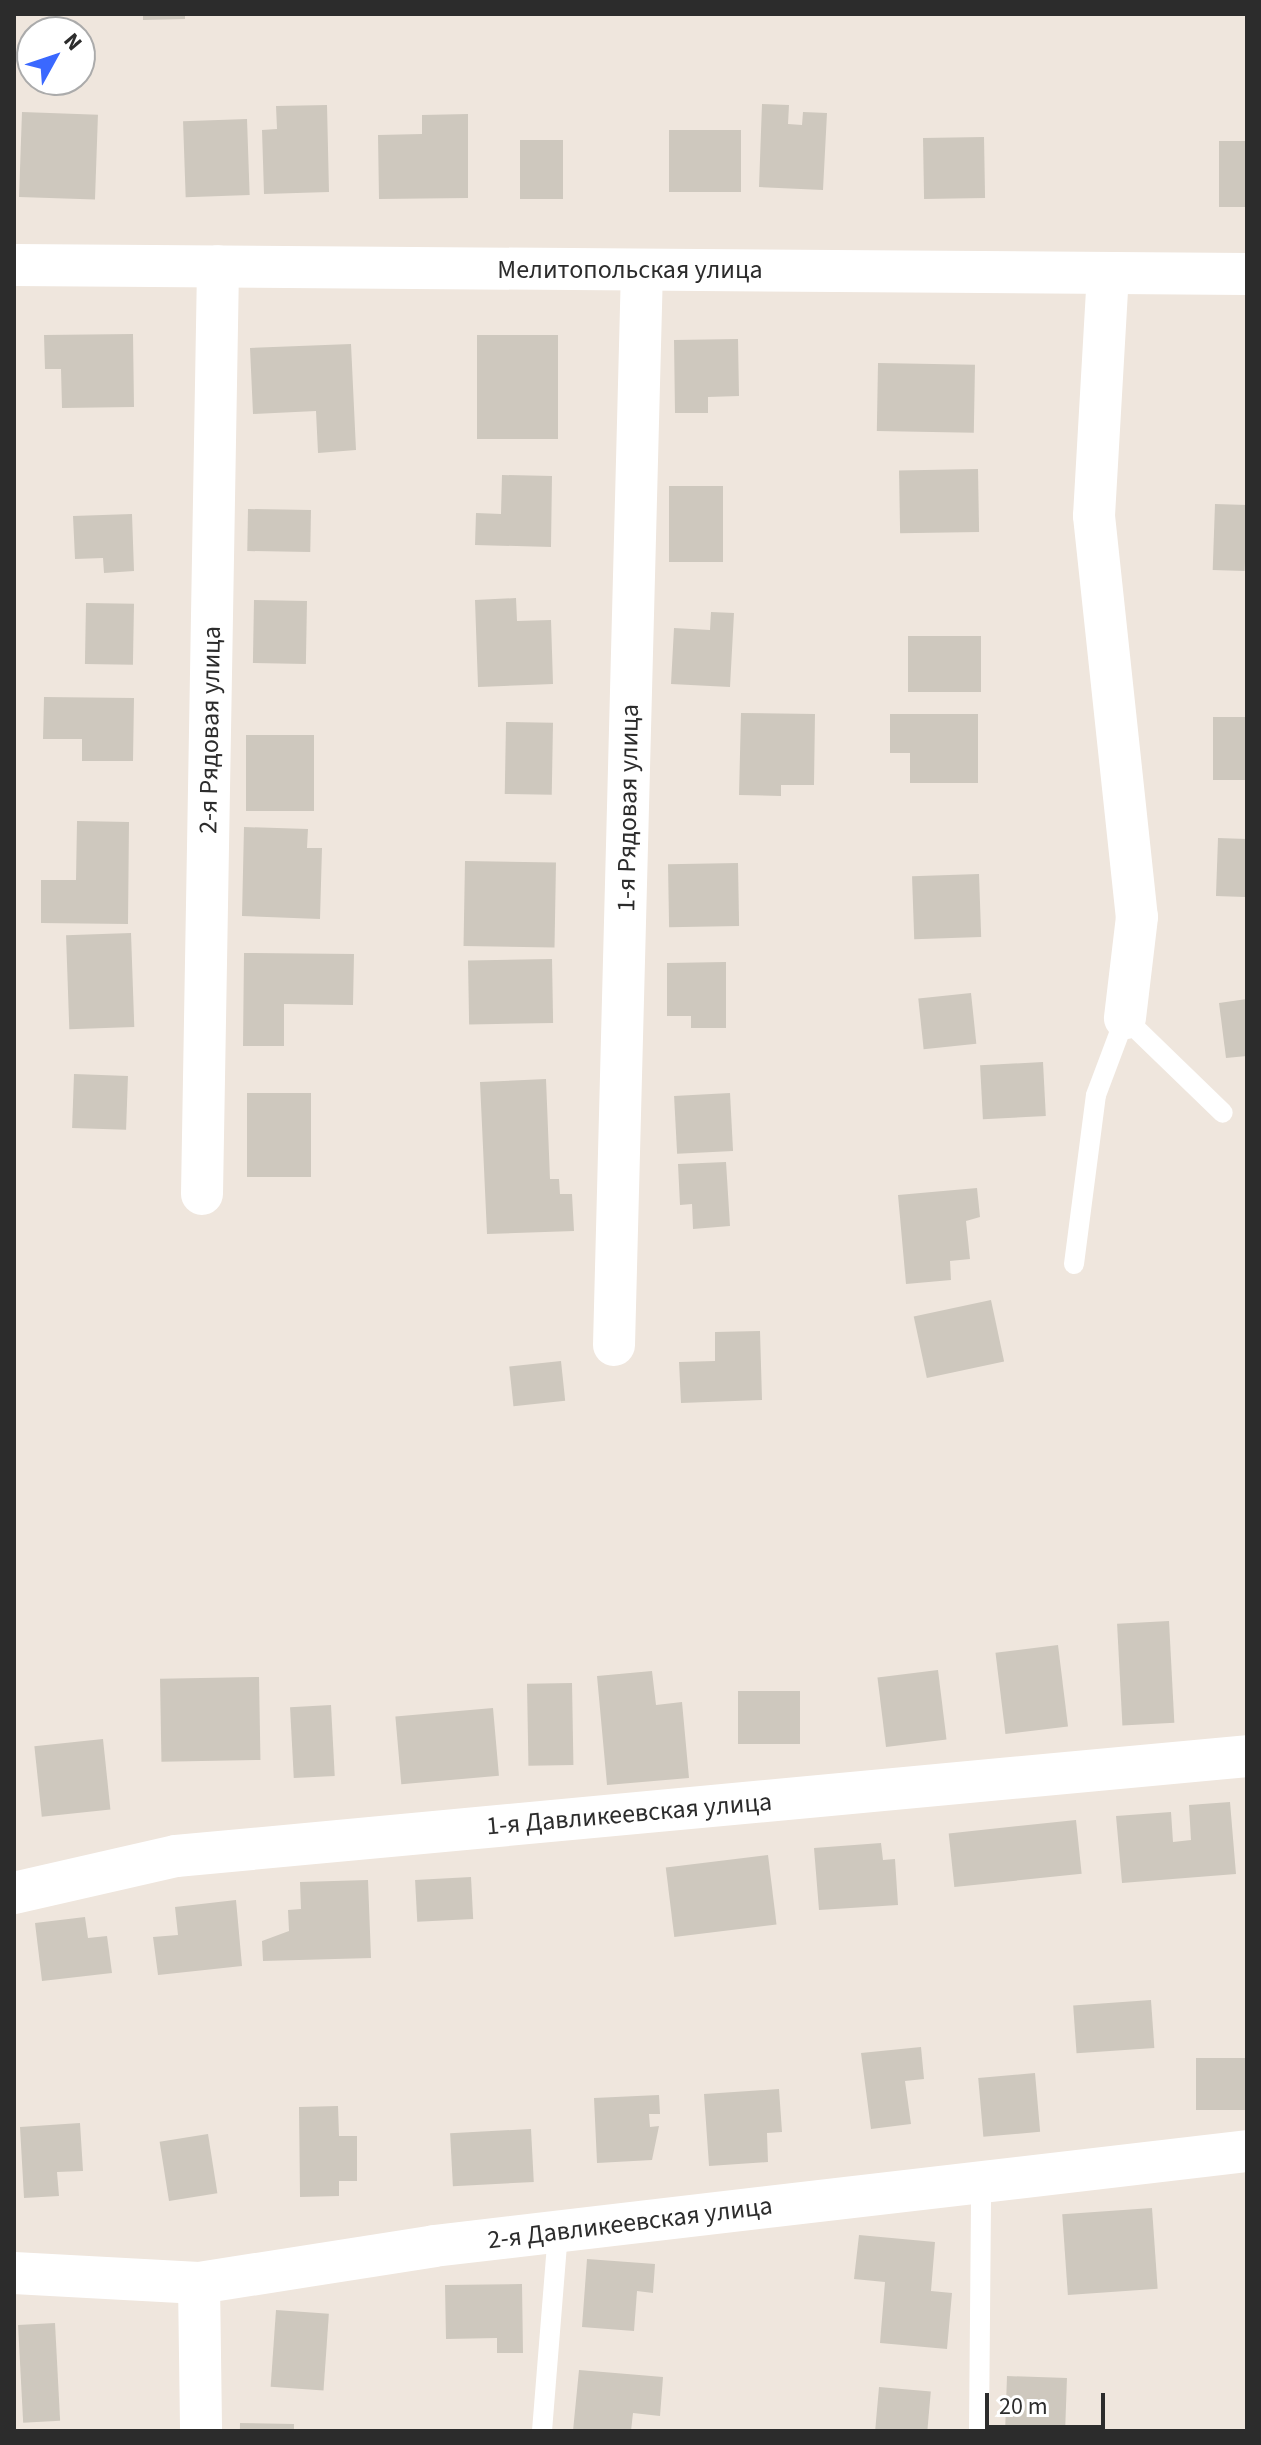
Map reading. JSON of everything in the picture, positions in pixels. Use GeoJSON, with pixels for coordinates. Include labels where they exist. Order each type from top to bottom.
{"type":"FeatureCollection","features":[{"type":"Feature","properties":{"kind":"street","name":"Мелитопольская улица"},"geometry":{"type":"LineString","coordinates":[[14,265],[1247,274]]}},
{"type":"Feature","properties":{"kind":"street","name":"2-я Рядовая улица"},"geometry":{"type":"LineString","coordinates":[[202,1194],[218,266]]}},
{"type":"Feature","properties":{"kind":"street","name":"1-я Рядовая улица"},"geometry":{"type":"LineString","coordinates":[[614,1345],[642,270]]}},
{"type":"Feature","properties":{"kind":"street"},"geometry":{"type":"LineString","coordinates":[[1108,273],[1094,516],[1137,917],[1125,1018]]}},
{"type":"Feature","properties":{"kind":"street","name":"1-я Давликеевская улица"},"geometry":{"type":"LineString","coordinates":[[14,1893],[176,1856],[1247,1756]]}},
{"type":"Feature","properties":{"kind":"street","name":"2-я Давликеевская улица"},"geometry":{"type":"LineString","coordinates":[[14,2273],[199,2283],[558,2232],[1247,2151]]}},
{"type":"Feature","properties":{"kind":"street"},"geometry":{"type":"LineString","coordinates":[[199,2283],[201,2431]]}},
{"type":"Feature","properties":{"kind":"lane"},"geometry":{"type":"LineString","coordinates":[[1074,1264],[1096,1095],[1125,1018],[1223,1113]]}},
{"type":"Feature","properties":{"kind":"lane"},"geometry":{"type":"LineString","coordinates":[[979,2431],[981,2182]]}},
{"type":"Feature","properties":{"kind":"lane"},"geometry":{"type":"LineString","coordinates":[[542,2431],[558,2232]]}},
{"type":"Feature","properties":{"kind":"building"},"geometry":{"type":"Polygon","coordinates":[[[143,14],[185,14],[185,19],[143,20],[143,14]]]}},
{"type":"Feature","properties":{"kind":"building"},"geometry":{"type":"Polygon","coordinates":[[[762,104],[789,105],[788,124],[802,125],[803,112],[827,113],[823,190],[759,187],[762,104]]]}},
{"type":"Feature","properties":{"kind":"building"},"geometry":{"type":"Polygon","coordinates":[[[327,105],[329,192],[264,194],[262,130],[277,129],[276,106],[327,105]]]}},
{"type":"Feature","properties":{"kind":"building"},"geometry":{"type":"Polygon","coordinates":[[[22,112],[98,115],[95,200],[19,197],[22,112]]]}},
{"type":"Feature","properties":{"kind":"building"},"geometry":{"type":"Polygon","coordinates":[[[468,114],[468,198],[379,199],[378,135],[422,134],[422,115],[468,114]]]}},
{"type":"Feature","properties":{"kind":"building"},"geometry":{"type":"Polygon","coordinates":[[[247,119],[250,195],[186,197],[183,121],[247,119]]]}},
{"type":"Feature","properties":{"kind":"building"},"geometry":{"type":"Polygon","coordinates":[[[669,130],[741,130],[741,192],[669,192],[669,130]]]}},
{"type":"Feature","properties":{"kind":"building"},"geometry":{"type":"Polygon","coordinates":[[[984,137],[985,198],[924,199],[923,138],[984,137]]]}},
{"type":"Feature","properties":{"kind":"building"},"geometry":{"type":"Polygon","coordinates":[[[520,140],[563,140],[563,199],[520,199],[520,140]]]}},
{"type":"Feature","properties":{"kind":"building"},"geometry":{"type":"Polygon","coordinates":[[[1219,141],[1247,141],[1247,207],[1219,207],[1219,141]]]}},
{"type":"Feature","properties":{"kind":"building"},"geometry":{"type":"Polygon","coordinates":[[[133,334],[134,407],[62,408],[61,369],[45,369],[44,335],[133,334]]]}},
{"type":"Feature","properties":{"kind":"building"},"geometry":{"type":"Polygon","coordinates":[[[477,335],[558,335],[558,439],[477,439],[477,335]]]}},
{"type":"Feature","properties":{"kind":"building"},"geometry":{"type":"Polygon","coordinates":[[[738,339],[739,396],[708,397],[708,413],[675,413],[674,340],[738,339]]]}},
{"type":"Feature","properties":{"kind":"building"},"geometry":{"type":"Polygon","coordinates":[[[351,344],[356,450],[318,453],[316,411],[253,414],[250,348],[351,344]]]}},
{"type":"Feature","properties":{"kind":"building"},"geometry":{"type":"Polygon","coordinates":[[[878,363],[975,365],[974,433],[877,431],[878,363]]]}},
{"type":"Feature","properties":{"kind":"building"},"geometry":{"type":"Polygon","coordinates":[[[978,469],[979,532],[900,533],[899,470],[978,469]]]}},
{"type":"Feature","properties":{"kind":"building"},"geometry":{"type":"Polygon","coordinates":[[[502,475],[552,476],[551,547],[475,545],[476,513],[501,514],[502,475]]]}},
{"type":"Feature","properties":{"kind":"building"},"geometry":{"type":"Polygon","coordinates":[[[669,486],[723,486],[723,562],[669,562],[669,486]]]}},
{"type":"Feature","properties":{"kind":"building"},"geometry":{"type":"Polygon","coordinates":[[[1215,504],[1247,505],[1245,571],[1213,570],[1215,504]]]}},
{"type":"Feature","properties":{"kind":"building"},"geometry":{"type":"Polygon","coordinates":[[[248,509],[311,510],[310,552],[247,551],[248,509]]]}},
{"type":"Feature","properties":{"kind":"building"},"geometry":{"type":"Polygon","coordinates":[[[132,514],[134,571],[104,573],[103,558],[75,559],[73,516],[132,514]]]}},
{"type":"Feature","properties":{"kind":"building"},"geometry":{"type":"Polygon","coordinates":[[[516,598],[517,621],[551,620],[553,684],[478,687],[475,600],[516,598]]]}},
{"type":"Feature","properties":{"kind":"building"},"geometry":{"type":"Polygon","coordinates":[[[254,600],[307,601],[306,664],[253,663],[254,600]]]}},
{"type":"Feature","properties":{"kind":"building"},"geometry":{"type":"Polygon","coordinates":[[[86,603],[134,604],[133,665],[85,664],[86,603]]]}},
{"type":"Feature","properties":{"kind":"building"},"geometry":{"type":"Polygon","coordinates":[[[711,612],[734,613],[730,687],[671,684],[674,628],[710,630],[711,612]]]}},
{"type":"Feature","properties":{"kind":"building"},"geometry":{"type":"Polygon","coordinates":[[[908,636],[981,636],[981,692],[908,692],[908,636]]]}},
{"type":"Feature","properties":{"kind":"building"},"geometry":{"type":"Polygon","coordinates":[[[44,697],[134,698],[133,761],[82,761],[82,739],[43,739],[44,697]]]}},
{"type":"Feature","properties":{"kind":"building"},"geometry":{"type":"Polygon","coordinates":[[[741,713],[815,714],[814,785],[781,785],[781,796],[739,795],[741,713]]]}},
{"type":"Feature","properties":{"kind":"building"},"geometry":{"type":"Polygon","coordinates":[[[890,714],[978,714],[978,783],[910,783],[910,753],[890,753],[890,714]]]}},
{"type":"Feature","properties":{"kind":"building"},"geometry":{"type":"Polygon","coordinates":[[[1213,717],[1247,717],[1247,780],[1213,780],[1213,717]]]}},
{"type":"Feature","properties":{"kind":"building"},"geometry":{"type":"Polygon","coordinates":[[[506,722],[553,723],[552,795],[505,794],[506,722]]]}},
{"type":"Feature","properties":{"kind":"building"},"geometry":{"type":"Polygon","coordinates":[[[246,735],[314,735],[314,811],[246,811],[246,735]]]}},
{"type":"Feature","properties":{"kind":"building"},"geometry":{"type":"Polygon","coordinates":[[[77,821],[129,822],[128,924],[41,923],[41,880],[76,880],[77,821]]]}},
{"type":"Feature","properties":{"kind":"building"},"geometry":{"type":"Polygon","coordinates":[[[244,827],[308,829],[307,848],[322,848],[320,919],[242,916],[244,827]]]}},
{"type":"Feature","properties":{"kind":"building"},"geometry":{"type":"Polygon","coordinates":[[[1218,838],[1247,839],[1245,897],[1216,896],[1218,838]]]}},
{"type":"Feature","properties":{"kind":"building"},"geometry":{"type":"Polygon","coordinates":[[[465,861],[556,863],[555,948],[464,946],[465,861]]]}},
{"type":"Feature","properties":{"kind":"building"},"geometry":{"type":"Polygon","coordinates":[[[738,863],[739,926],[669,927],[668,864],[738,863]]]}},
{"type":"Feature","properties":{"kind":"building"},"geometry":{"type":"Polygon","coordinates":[[[979,874],[981,937],[914,939],[912,876],[979,874]]]}},
{"type":"Feature","properties":{"kind":"building"},"geometry":{"type":"Polygon","coordinates":[[[131,933],[134,1027],[69,1029],[66,935],[131,933]]]}},
{"type":"Feature","properties":{"kind":"building"},"geometry":{"type":"Polygon","coordinates":[[[244,953],[354,954],[353,1005],[284,1004],[284,1046],[243,1046],[244,953]]]}},
{"type":"Feature","properties":{"kind":"building"},"geometry":{"type":"Polygon","coordinates":[[[552,959],[553,1023],[469,1024],[468,960],[552,959]]]}},
{"type":"Feature","properties":{"kind":"building"},"geometry":{"type":"Polygon","coordinates":[[[726,962],[726,1028],[691,1028],[691,1016],[667,1016],[667,963],[726,962]]]}},
{"type":"Feature","properties":{"kind":"building"},"geometry":{"type":"Polygon","coordinates":[[[971,993],[976,1044],[924,1049],[918,999],[971,993]]]}},
{"type":"Feature","properties":{"kind":"building"},"geometry":{"type":"Polygon","coordinates":[[[1247,999],[1247,1056],[1226,1058],[1219,1003],[1247,999]]]}},
{"type":"Feature","properties":{"kind":"building"},"geometry":{"type":"Polygon","coordinates":[[[1043,1062],[1046,1116],[983,1119],[980,1065],[1043,1062]]]}},
{"type":"Feature","properties":{"kind":"building"},"geometry":{"type":"Polygon","coordinates":[[[74,1074],[128,1076],[126,1130],[72,1128],[74,1074]]]}},
{"type":"Feature","properties":{"kind":"building"},"geometry":{"type":"Polygon","coordinates":[[[546,1079],[550,1179],[559,1179],[560,1194],[572,1194],[574,1231],[487,1234],[480,1082],[546,1079]]]}},
{"type":"Feature","properties":{"kind":"building"},"geometry":{"type":"Polygon","coordinates":[[[247,1093],[311,1093],[311,1177],[247,1177],[247,1093]]]}},
{"type":"Feature","properties":{"kind":"building"},"geometry":{"type":"Polygon","coordinates":[[[730,1093],[733,1151],[677,1154],[674,1096],[730,1093]]]}},
{"type":"Feature","properties":{"kind":"building"},"geometry":{"type":"Polygon","coordinates":[[[726,1162],[730,1226],[693,1229],[692,1204],[680,1205],[678,1164],[726,1162]]]}},
{"type":"Feature","properties":{"kind":"building"},"geometry":{"type":"Polygon","coordinates":[[[977,1188],[980,1217],[966,1221],[970,1259],[950,1261],[951,1280],[906,1284],[898,1195],[977,1188]]]}},
{"type":"Feature","properties":{"kind":"building"},"geometry":{"type":"Polygon","coordinates":[[[991,1300],[1004,1362],[927,1378],[914,1316],[991,1300]]]}},
{"type":"Feature","properties":{"kind":"building"},"geometry":{"type":"Polygon","coordinates":[[[760,1331],[762,1400],[681,1403],[679,1362],[715,1361],[715,1332],[760,1331]]]}},
{"type":"Feature","properties":{"kind":"building"},"geometry":{"type":"Polygon","coordinates":[[[561,1361],[565,1401],[513,1406],[509,1366],[561,1361]]]}},
{"type":"Feature","properties":{"kind":"building"},"geometry":{"type":"Polygon","coordinates":[[[1169,1621],[1174,1723],[1122,1726],[1117,1624],[1169,1621]]]}},
{"type":"Feature","properties":{"kind":"building"},"geometry":{"type":"Polygon","coordinates":[[[1058,1645],[1068,1726],[1005,1734],[995,1653],[1058,1645]]]}},
{"type":"Feature","properties":{"kind":"building"},"geometry":{"type":"Polygon","coordinates":[[[938,1670],[947,1739],[886,1747],[877,1677],[938,1670]]]}},
{"type":"Feature","properties":{"kind":"building"},"geometry":{"type":"Polygon","coordinates":[[[652,1671],[656,1705],[682,1702],[689,1778],[607,1785],[597,1676],[652,1671]]]}},
{"type":"Feature","properties":{"kind":"building"},"geometry":{"type":"Polygon","coordinates":[[[259,1677],[260,1760],[161,1762],[160,1679],[259,1677]]]}},
{"type":"Feature","properties":{"kind":"building"},"geometry":{"type":"Polygon","coordinates":[[[572,1683],[573,1765],[528,1766],[527,1684],[572,1683]]]}},
{"type":"Feature","properties":{"kind":"building"},"geometry":{"type":"Polygon","coordinates":[[[738,1691],[800,1691],[800,1744],[738,1744],[738,1691]]]}},
{"type":"Feature","properties":{"kind":"building"},"geometry":{"type":"Polygon","coordinates":[[[331,1705],[335,1776],[294,1778],[290,1707],[331,1705]]]}},
{"type":"Feature","properties":{"kind":"building"},"geometry":{"type":"Polygon","coordinates":[[[493,1708],[499,1776],[401,1784],[395,1717],[493,1708]]]}},
{"type":"Feature","properties":{"kind":"building"},"geometry":{"type":"Polygon","coordinates":[[[103,1739],[110,1810],[42,1817],[34,1746],[103,1739]]]}},
{"type":"Feature","properties":{"kind":"building"},"geometry":{"type":"Polygon","coordinates":[[[1230,1802],[1236,1874],[1122,1883],[1116,1816],[1171,1812],[1173,1842],[1191,1840],[1189,1805],[1230,1802]]]}},
{"type":"Feature","properties":{"kind":"building"},"geometry":{"type":"Polygon","coordinates":[[[1076,1820],[1082,1874],[954,1887],[949,1833],[1076,1820]]]}},
{"type":"Feature","properties":{"kind":"building"},"geometry":{"type":"Polygon","coordinates":[[[881,1843],[883,1860],[895,1859],[898,1905],[819,1910],[814,1848],[881,1843]]]}},
{"type":"Feature","properties":{"kind":"building"},"geometry":{"type":"Polygon","coordinates":[[[768,1855],[777,1924],[674,1937],[666,1868],[768,1855]]]}},
{"type":"Feature","properties":{"kind":"building"},"geometry":{"type":"Polygon","coordinates":[[[471,1877],[473,1919],[417,1922],[415,1880],[471,1877]]]}},
{"type":"Feature","properties":{"kind":"building"},"geometry":{"type":"Polygon","coordinates":[[[368,1880],[371,1958],[263,1961],[262,1941],[289,1931],[288,1910],[301,1909],[300,1882],[368,1880]]]}},
{"type":"Feature","properties":{"kind":"building"},"geometry":{"type":"Polygon","coordinates":[[[236,1900],[242,1966],[158,1975],[153,1937],[178,1935],[175,1907],[236,1900]]]}},
{"type":"Feature","properties":{"kind":"building"},"geometry":{"type":"Polygon","coordinates":[[[85,1917],[88,1938],[107,1936],[112,1973],[42,1981],[35,1923],[85,1917]]]}},
{"type":"Feature","properties":{"kind":"building"},"geometry":{"type":"Polygon","coordinates":[[[1151,2000],[1154,2048],[1077,2053],[1073,2005],[1151,2000]]]}},
{"type":"Feature","properties":{"kind":"building"},"geometry":{"type":"Polygon","coordinates":[[[921,2047],[924,2079],[905,2081],[911,2124],[871,2129],[861,2053],[921,2047]]]}},
{"type":"Feature","properties":{"kind":"building"},"geometry":{"type":"Polygon","coordinates":[[[1196,2058],[1247,2058],[1247,2110],[1196,2110],[1196,2058]]]}},
{"type":"Feature","properties":{"kind":"building"},"geometry":{"type":"Polygon","coordinates":[[[1035,2073],[1040,2132],[983,2137],[978,2078],[1035,2073]]]}},
{"type":"Feature","properties":{"kind":"building"},"geometry":{"type":"Polygon","coordinates":[[[779,2089],[782,2132],[767,2133],[768,2162],[709,2166],[704,2094],[779,2089]]]}},
{"type":"Feature","properties":{"kind":"building"},"geometry":{"type":"Polygon","coordinates":[[[659,2095],[660,2114],[649,2114],[650,2127],[659,2126],[652,2160],[597,2163],[594,2098],[659,2095]]]}},
{"type":"Feature","properties":{"kind":"building"},"geometry":{"type":"Polygon","coordinates":[[[338,2106],[339,2136],[357,2136],[357,2181],[339,2181],[339,2196],[300,2197],[299,2107],[338,2106]]]}},
{"type":"Feature","properties":{"kind":"building"},"geometry":{"type":"Polygon","coordinates":[[[80,2123],[83,2171],[57,2172],[59,2196],[24,2198],[20,2127],[80,2123]]]}},
{"type":"Feature","properties":{"kind":"building"},"geometry":{"type":"Polygon","coordinates":[[[531,2129],[534,2182],[453,2186],[450,2133],[531,2129]]]}},
{"type":"Feature","properties":{"kind":"building"},"geometry":{"type":"Polygon","coordinates":[[[208,2134],[217,2193],[169,2201],[160,2142],[208,2134]]]}},
{"type":"Feature","properties":{"kind":"building"},"geometry":{"type":"Polygon","coordinates":[[[1152,2208],[1158,2289],[1068,2295],[1062,2214],[1152,2208]]]}},
{"type":"Feature","properties":{"kind":"building"},"geometry":{"type":"Polygon","coordinates":[[[859,2235],[935,2242],[931,2291],[952,2293],[947,2349],[880,2343],[885,2282],[854,2279],[859,2235]]]}},
{"type":"Feature","properties":{"kind":"building"},"geometry":{"type":"Polygon","coordinates":[[[587,2259],[655,2264],[653,2293],[637,2291],[634,2331],[582,2327],[587,2259]]]}},
{"type":"Feature","properties":{"kind":"building"},"geometry":{"type":"Polygon","coordinates":[[[522,2284],[523,2353],[497,2353],[497,2338],[446,2339],[445,2285],[522,2284]]]}},
{"type":"Feature","properties":{"kind":"building"},"geometry":{"type":"Polygon","coordinates":[[[276,2310],[329,2314],[323,2391],[271,2387],[276,2310]]]}},
{"type":"Feature","properties":{"kind":"building"},"geometry":{"type":"Polygon","coordinates":[[[55,2323],[60,2421],[23,2423],[18,2325],[55,2323]]]}},
{"type":"Feature","properties":{"kind":"building"},"geometry":{"type":"Polygon","coordinates":[[[579,2370],[663,2377],[660,2416],[633,2413],[631,2431],[573,2431],[579,2370]]]}},
{"type":"Feature","properties":{"kind":"building"},"geometry":{"type":"Polygon","coordinates":[[[1007,2376],[1067,2378],[1065,2431],[1005,2431],[1007,2376]]]}},
{"type":"Feature","properties":{"kind":"building"},"geometry":{"type":"Polygon","coordinates":[[[879,2387],[931,2392],[927,2431],[875,2431],[879,2387]]]}},
{"type":"Feature","properties":{"kind":"building"},"geometry":{"type":"Polygon","coordinates":[[[240,2423],[294,2424],[294,2431],[240,2431],[240,2423]]]}}]}
